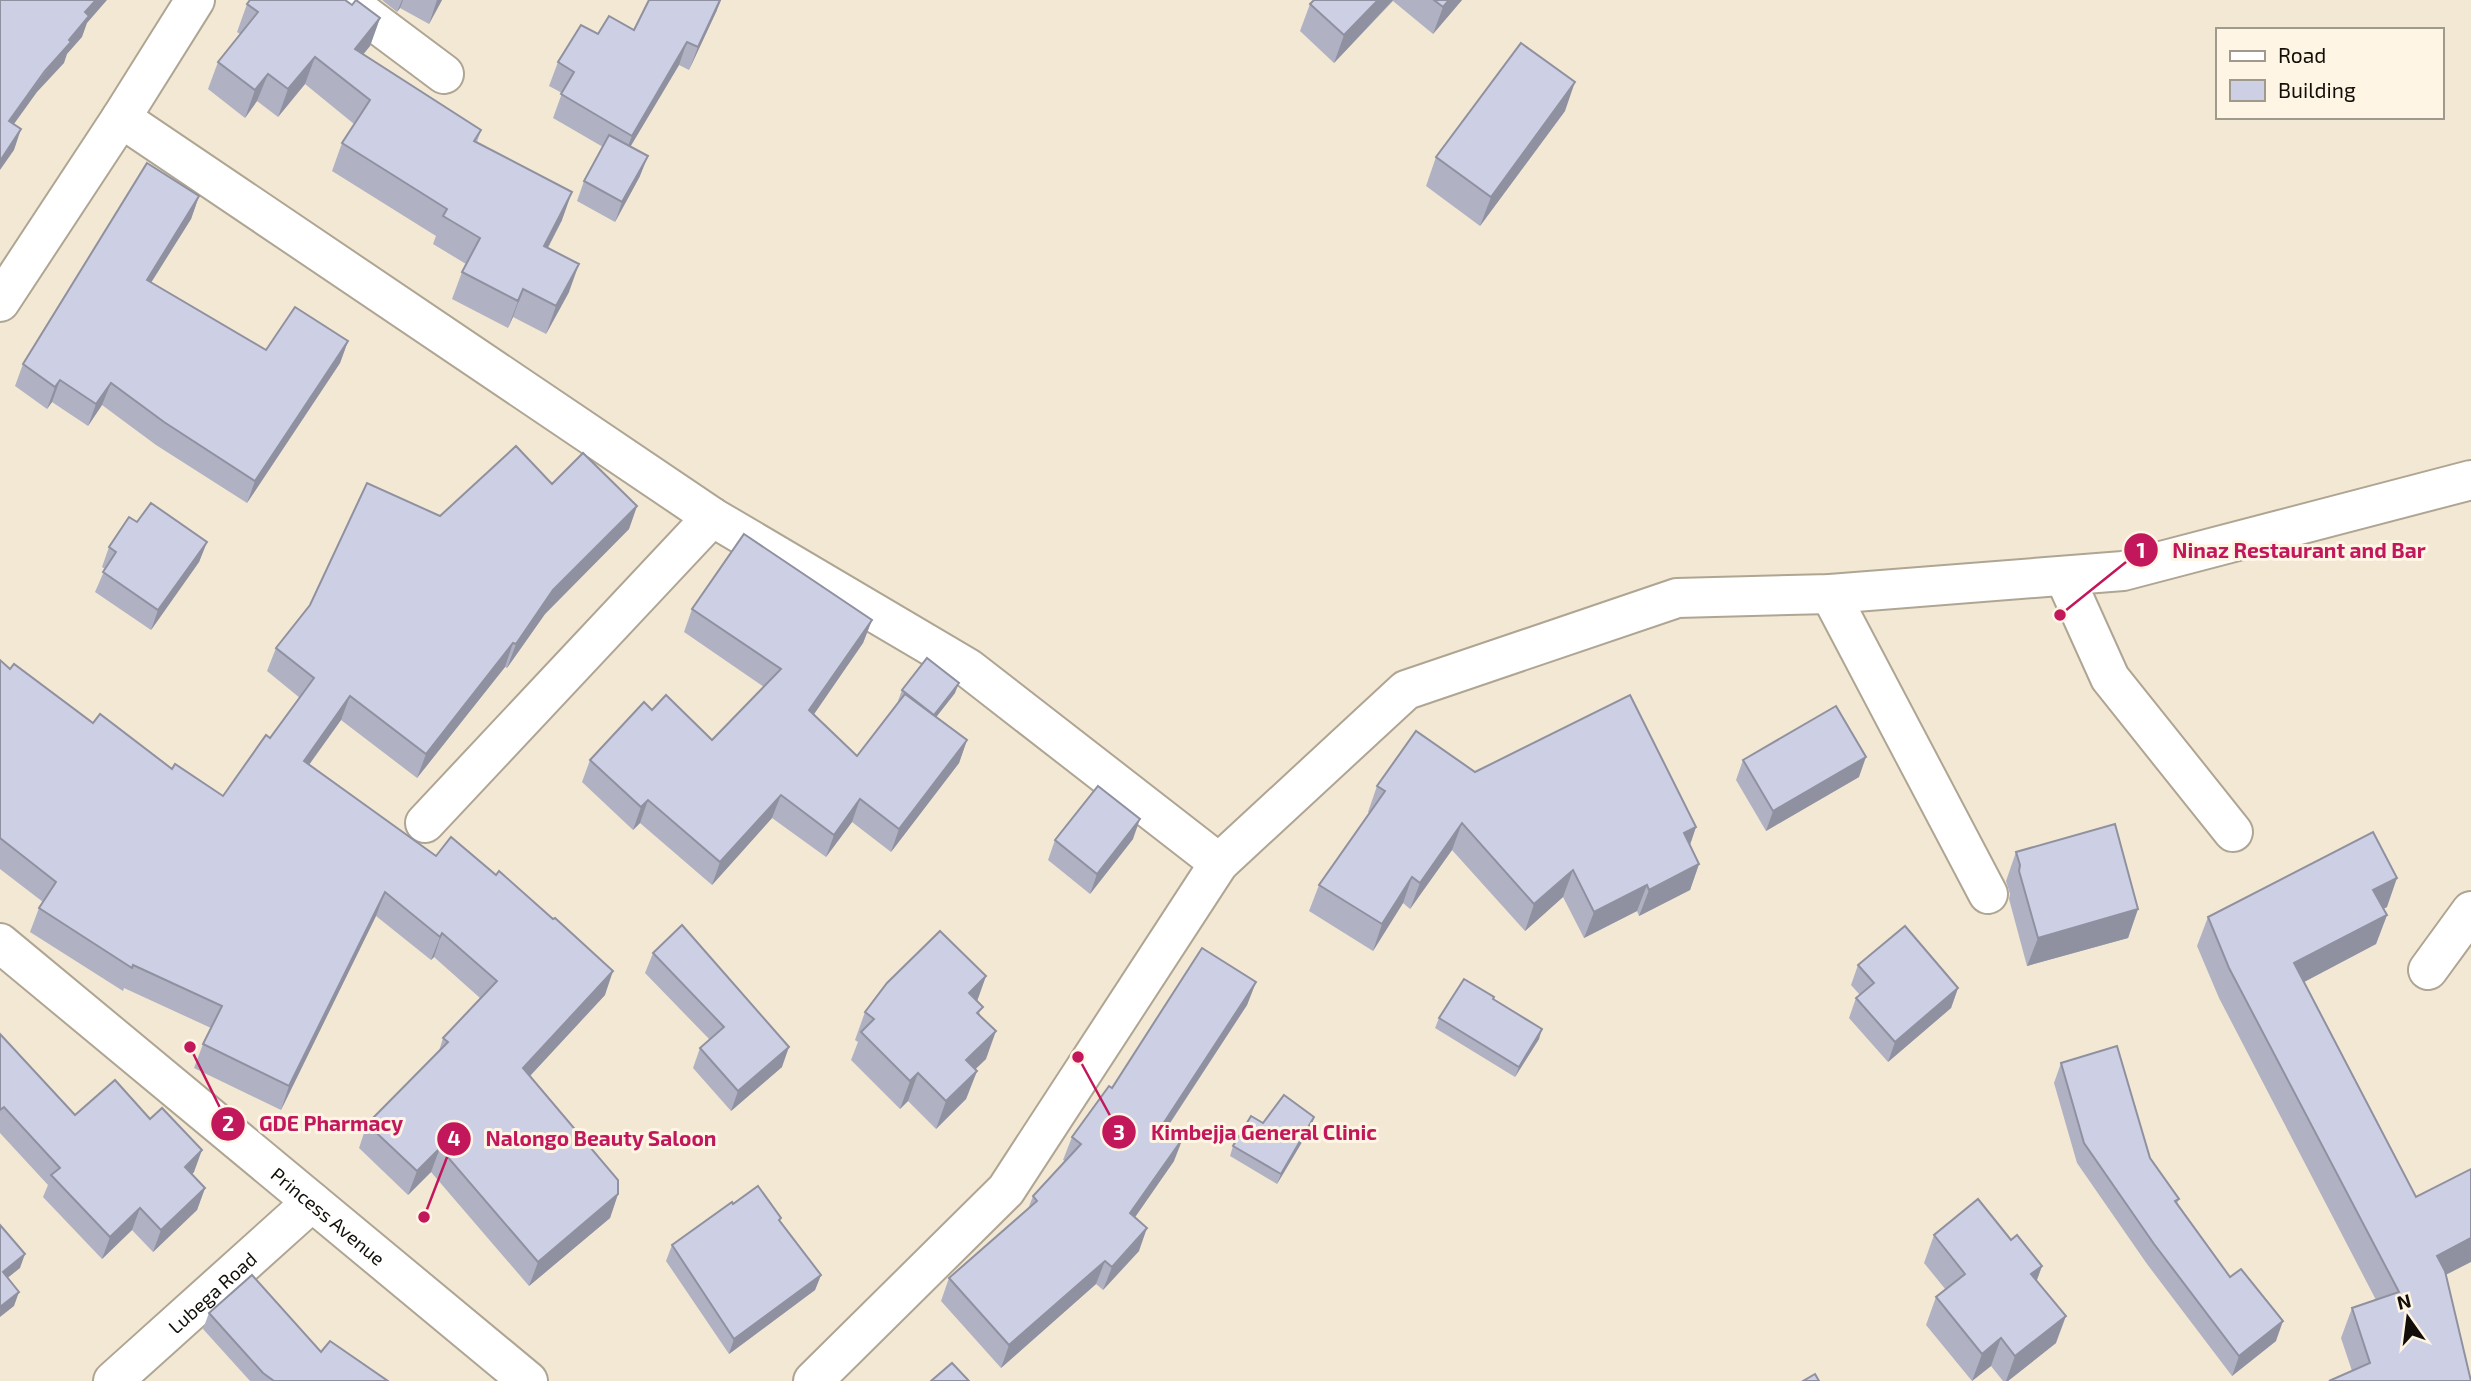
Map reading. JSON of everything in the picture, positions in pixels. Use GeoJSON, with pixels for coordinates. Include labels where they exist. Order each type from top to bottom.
{"type":"FeatureCollection","features":[{"type":"Feature","properties":{"kind":"street"},"geometry":{"type":"LineString","coordinates":[[0,302],[195,0]]}},
{"type":"Feature","properties":{"kind":"street"},"geometry":{"type":"LineString","coordinates":[[345,0],[444,74]]}},
{"type":"Feature","properties":{"kind":"street"},"geometry":{"type":"LineString","coordinates":[[121,118],[712,517],[968,668],[1219,863]]}},
{"type":"Feature","properties":{"kind":"street"},"geometry":{"type":"LineString","coordinates":[[813,1381],[1006,1190],[1219,863],[1406,690],[1677,598],[1830,594],[2123,571],[2471,480]]}},
{"type":"Feature","properties":{"kind":"street"},"geometry":{"type":"LineString","coordinates":[[425,823],[712,517]]}},
{"type":"Feature","properties":{"kind":"street"},"geometry":{"type":"LineString","coordinates":[[2064,576],[2110,678],[2234,832]]}},
{"type":"Feature","properties":{"kind":"street"},"geometry":{"type":"LineString","coordinates":[[1830,594],[1988,894]]}},
{"type":"Feature","properties":{"kind":"street"},"geometry":{"type":"LineString","coordinates":[[2428,970],[2471,911]]}},
{"type":"Feature","properties":{"kind":"street","name":"Princess Avenue"},"geometry":{"type":"LineString","coordinates":[[0,943],[528,1381]]}},
{"type":"Feature","properties":{"kind":"street","name":"Lubega Road"},"geometry":{"type":"LineString","coordinates":[[113,1381],[312,1202]]}},
{"type":"Feature","properties":{"kind":"building"},"geometry":{"type":"Polygon","coordinates":[[[0,0],[96,0],[85,12],[89,16],[69,40],[71,42],[45,71],[9,121],[21,129],[0,161],[0,0]]]}},
{"type":"Feature","properties":{"kind":"building"},"geometry":{"type":"Polygon","coordinates":[[[250,0],[345,0],[352,5],[356,0],[380,18],[355,49],[481,130],[474,141],[572,192],[544,246],[579,264],[556,306],[523,289],[518,301],[462,272],[480,238],[443,216],[447,209],[342,143],[370,100],[315,57],[288,89],[268,74],[255,90],[218,62],[258,12],[247,4],[250,0]]]}},
{"type":"Feature","properties":{"kind":"building"},"geometry":{"type":"Polygon","coordinates":[[[649,0],[720,0],[698,47],[687,42],[632,136],[561,94],[574,72],[558,62],[581,25],[598,34],[609,16],[634,30],[649,0]]]}},
{"type":"Feature","properties":{"kind":"building"},"geometry":{"type":"Polygon","coordinates":[[[1314,0],[1378,0],[1344,35],[1310,4],[1314,0]]]}},
{"type":"Feature","properties":{"kind":"building"},"geometry":{"type":"Polygon","coordinates":[[[1434,0],[1449,0],[1443,7],[1434,0]]]}},
{"type":"Feature","properties":{"kind":"building"},"geometry":{"type":"Polygon","coordinates":[[[1521,43],[1575,82],[1491,197],[1436,157],[1521,43]]]}},
{"type":"Feature","properties":{"kind":"building"},"geometry":{"type":"Polygon","coordinates":[[[609,135],[648,156],[622,202],[584,181],[609,135]]]}},
{"type":"Feature","properties":{"kind":"building"},"geometry":{"type":"Polygon","coordinates":[[[147,163],[199,196],[147,280],[266,350],[295,307],[348,341],[255,481],[164,422],[111,383],[96,404],[60,380],[55,387],[23,364],[147,163]]]}},
{"type":"Feature","properties":{"kind":"building"},"geometry":{"type":"Polygon","coordinates":[[[516,446],[552,484],[583,453],[637,506],[553,590],[516,644],[513,643],[426,754],[350,696],[304,761],[436,856],[451,837],[496,875],[499,871],[613,971],[523,1068],[618,1180],[618,1194],[538,1262],[440,1148],[417,1171],[367,1124],[448,1042],[443,1038],[497,981],[442,933],[440,937],[385,892],[289,1086],[203,1044],[222,1006],[133,965],[132,968],[39,908],[56,882],[0,838],[0,660],[10,669],[14,664],[93,723],[100,714],[172,769],[175,764],[223,796],[266,735],[270,738],[314,678],[276,648],[310,605],[367,483],[440,516],[516,446]]]}},
{"type":"Feature","properties":{"kind":"building"},"geometry":{"type":"Polygon","coordinates":[[[151,503],[207,542],[158,610],[103,572],[116,552],[109,547],[129,517],[137,522],[151,503]]]}},
{"type":"Feature","properties":{"kind":"building"},"geometry":{"type":"Polygon","coordinates":[[[744,534],[872,620],[809,710],[857,756],[905,694],[967,740],[899,829],[860,799],[834,835],[781,795],[720,862],[648,800],[641,807],[590,760],[644,702],[652,710],[666,695],[712,740],[781,669],[692,609],[744,534]]]}},
{"type":"Feature","properties":{"kind":"building"},"geometry":{"type":"Polygon","coordinates":[[[927,658],[959,683],[934,715],[902,690],[927,658]]]}},
{"type":"Feature","properties":{"kind":"building"},"geometry":{"type":"Polygon","coordinates":[[[1630,695],[1696,827],[1684,833],[1699,864],[1649,890],[1647,885],[1594,912],[1573,870],[1534,904],[1462,823],[1420,883],[1412,877],[1382,924],[1319,885],[1385,791],[1377,786],[1416,731],[1475,772],[1630,695]]]}},
{"type":"Feature","properties":{"kind":"building"},"geometry":{"type":"Polygon","coordinates":[[[1836,706],[1866,757],[1773,811],[1743,760],[1836,706]]]}},
{"type":"Feature","properties":{"kind":"building"},"geometry":{"type":"Polygon","coordinates":[[[1098,786],[1140,819],[1097,874],[1055,840],[1098,786]]]}},
{"type":"Feature","properties":{"kind":"building"},"geometry":{"type":"Polygon","coordinates":[[[2115,824],[2138,909],[2038,938],[2016,852],[2115,824]]]}},
{"type":"Feature","properties":{"kind":"building"},"geometry":{"type":"Polygon","coordinates":[[[2373,832],[2397,878],[2373,890],[2387,915],[2294,963],[2416,1197],[2471,1169],[2471,1238],[2437,1256],[2445,1271],[2471,1381],[2329,1381],[2370,1363],[2352,1308],[2399,1292],[2229,968],[2208,917],[2373,832]]]}},
{"type":"Feature","properties":{"kind":"building"},"geometry":{"type":"Polygon","coordinates":[[[682,925],[789,1047],[738,1091],[700,1048],[724,1027],[653,953],[682,925]]]}},
{"type":"Feature","properties":{"kind":"building"},"geometry":{"type":"Polygon","coordinates":[[[1905,926],[1958,988],[1895,1042],[1856,998],[1874,983],[1858,965],[1905,926]]]}},
{"type":"Feature","properties":{"kind":"building"},"geometry":{"type":"Polygon","coordinates":[[[940,931],[986,976],[969,993],[983,1007],[977,1013],[996,1031],[966,1060],[977,1071],[946,1101],[918,1073],[910,1081],[861,1032],[874,1019],[865,1012],[887,983],[940,931]]]}},
{"type":"Feature","properties":{"kind":"building"},"geometry":{"type":"Polygon","coordinates":[[[1202,948],[1256,982],[1163,1124],[1183,1138],[1130,1213],[1147,1228],[1112,1267],[1105,1261],[1009,1345],[949,1278],[1037,1201],[1033,1196],[1081,1144],[1072,1137],[1109,1086],[1112,1088],[1202,948]]]}},
{"type":"Feature","properties":{"kind":"building"},"geometry":{"type":"Polygon","coordinates":[[[1464,979],[1542,1029],[1519,1067],[1439,1018],[1464,979]]]}},
{"type":"Feature","properties":{"kind":"building"},"geometry":{"type":"Polygon","coordinates":[[[0,1034],[75,1115],[115,1080],[150,1119],[162,1108],[202,1150],[185,1167],[205,1188],[161,1230],[140,1208],[110,1237],[51,1175],[60,1168],[4,1107],[0,1110],[0,1034]]]}},
{"type":"Feature","properties":{"kind":"building"},"geometry":{"type":"Polygon","coordinates":[[[2117,1046],[2150,1158],[2179,1199],[2175,1201],[2230,1277],[2241,1269],[2283,1321],[2239,1356],[2154,1244],[2084,1143],[2061,1063],[2117,1046]]]}},
{"type":"Feature","properties":{"kind":"building"},"geometry":{"type":"Polygon","coordinates":[[[1284,1095],[1314,1117],[1281,1174],[1233,1146],[1251,1116],[1263,1123],[1284,1095]]]}},
{"type":"Feature","properties":{"kind":"building"},"geometry":{"type":"Polygon","coordinates":[[[758,1186],[781,1218],[779,1220],[821,1275],[734,1339],[672,1245],[758,1186]]]}},
{"type":"Feature","properties":{"kind":"building"},"geometry":{"type":"Polygon","coordinates":[[[1978,1199],[2011,1240],[2017,1235],[2042,1266],[2031,1274],[2066,1316],[2015,1356],[2001,1338],[1982,1354],[1936,1297],[1965,1274],[1934,1235],[1978,1199]]]}},
{"type":"Feature","properties":{"kind":"building"},"geometry":{"type":"Polygon","coordinates":[[[0,1225],[25,1254],[3,1272],[19,1292],[0,1307],[0,1225]]]}},
{"type":"Feature","properties":{"kind":"building"},"geometry":{"type":"Polygon","coordinates":[[[252,1275],[321,1352],[330,1341],[388,1381],[274,1381],[263,1373],[209,1313],[252,1275]]]}},
{"type":"Feature","properties":{"kind":"building"},"geometry":{"type":"Polygon","coordinates":[[[952,1363],[969,1381],[931,1381],[952,1363]]]}},
{"type":"Feature","properties":{"kind":"building"},"geometry":{"type":"Polygon","coordinates":[[[1815,1374],[1819,1381],[1803,1381],[1815,1374]]]}},
{"type":"Feature","properties":{"kind":"place","name":"Ninaz Restaurant and Bar"},"geometry":{"type":"Point","coordinates":[2060,615]}},
{"type":"Feature","properties":{"kind":"place","name":"GDE Pharmacy"},"geometry":{"type":"Point","coordinates":[190,1047]}},
{"type":"Feature","properties":{"kind":"place","name":"Kimbejja General Clinic"},"geometry":{"type":"Point","coordinates":[1078,1057]}},
{"type":"Feature","properties":{"kind":"place","name":"Nalongo Beauty Saloon"},"geometry":{"type":"Point","coordinates":[424,1217]}}]}
